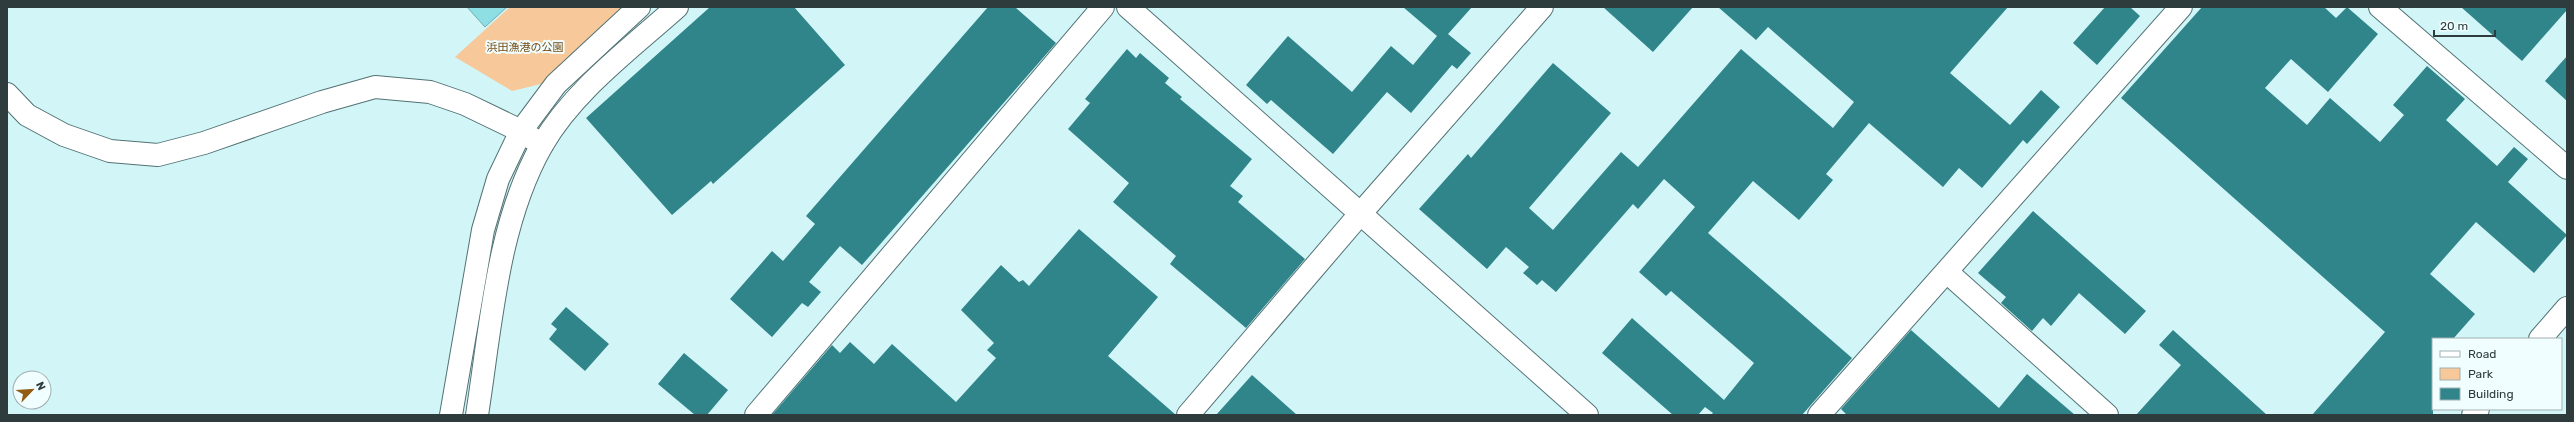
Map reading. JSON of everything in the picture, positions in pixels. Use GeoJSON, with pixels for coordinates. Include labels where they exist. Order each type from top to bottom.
{"type":"FeatureCollection","features":[{"type":"Feature","properties":{"kind":"street"},"geometry":{"type":"LineString","coordinates":[[451,415],[483,230],[498,179],[522,131],[556,84],[639,7]]}},
{"type":"Feature","properties":{"kind":"street"},"geometry":{"type":"LineString","coordinates":[[477,415],[504,250],[519,194],[542,145],[577,98],[677,7]]}},
{"type":"Feature","properties":{"kind":"street"},"geometry":{"type":"LineString","coordinates":[[756,415],[1104,7]]}},
{"type":"Feature","properties":{"kind":"street"},"geometry":{"type":"LineString","coordinates":[[1128,7],[1587,415]]}},
{"type":"Feature","properties":{"kind":"street"},"geometry":{"type":"LineString","coordinates":[[1188,415],[1360,214],[1542,7]]}},
{"type":"Feature","properties":{"kind":"street"},"geometry":{"type":"LineString","coordinates":[[1819,415],[2181,7]]}},
{"type":"Feature","properties":{"kind":"street"},"geometry":{"type":"LineString","coordinates":[[2380,7],[2567,168]]}},
{"type":"Feature","properties":{"kind":"street"},"geometry":{"type":"LineString","coordinates":[[7,94],[27,115],[64,135],[110,152],[158,155],[204,144],[322,102],[375,87],[430,92],[465,104],[522,131],[542,145]]}},
{"type":"Feature","properties":{"kind":"street"},"geometry":{"type":"LineString","coordinates":[[1947,272],[2107,415]]}},
{"type":"Feature","properties":{"kind":"street"},"geometry":{"type":"LineString","coordinates":[[2541,338],[2567,308]]}},
{"type":"Feature","properties":{"kind":"green space","name":"浜田漁港の公園"},"geometry":{"type":"Polygon","coordinates":[[[510,7],[633,7],[549,82],[512,91],[455,57],[510,7]]]}},
{"type":"Feature","properties":{"kind":"water"},"geometry":{"type":"Polygon","coordinates":[[[467,7],[507,7],[485,27],[467,7]]]}},
{"type":"Feature","properties":{"kind":"building"},"geometry":{"type":"Polygon","coordinates":[[[710,7],[794,7],[845,65],[713,184],[711,181],[672,215],[586,118],[710,7]]]}},
{"type":"Feature","properties":{"kind":"building"},"geometry":{"type":"Polygon","coordinates":[[[988,7],[1015,7],[1056,43],[862,265],[840,246],[809,282],[821,292],[808,307],[802,303],[772,337],[730,299],[772,251],[783,261],[815,224],[806,216],[988,7]]]}},
{"type":"Feature","properties":{"kind":"building"},"geometry":{"type":"Polygon","coordinates":[[[1403,7],[1472,7],[1448,34],[1471,53],[1457,69],[1452,65],[1411,113],[1387,92],[1333,154],[1271,100],[1267,104],[1246,85],[1288,36],[1352,92],[1391,46],[1413,65],[1437,36],[1403,7]]]}},
{"type":"Feature","properties":{"kind":"building"},"geometry":{"type":"Polygon","coordinates":[[[1603,7],[1693,7],[1653,52],[1603,7]]]}},
{"type":"Feature","properties":{"kind":"building"},"geometry":{"type":"Polygon","coordinates":[[[1718,7],[2008,7],[1950,73],[2010,125],[2041,90],[2060,107],[2027,144],[2023,140],[1982,188],[1959,168],[1943,187],[1869,123],[1826,174],[1833,180],[1799,220],[1753,181],[1708,233],[1852,358],[1802,415],[1711,415],[1713,413],[1705,407],[1698,415],[1673,415],[1602,353],[1632,318],[1724,400],[1754,363],[1671,291],[1666,296],[1639,272],[1695,207],[1664,179],[1638,209],[1633,204],[1556,292],[1542,280],[1537,285],[1523,273],[1529,267],[1506,247],[1487,269],[1419,209],[1468,154],[1471,158],[1553,63],[1611,113],[1529,208],[1553,230],[1621,152],[1638,167],[1741,49],[1833,128],[1854,102],[1768,27],[1756,40],[1718,7]]]}},
{"type":"Feature","properties":{"kind":"building"},"geometry":{"type":"Polygon","coordinates":[[[2105,7],[2130,7],[2140,16],[2097,65],[2073,43],[2105,7]]]}},
{"type":"Feature","properties":{"kind":"building"},"geometry":{"type":"Polygon","coordinates":[[[2202,7],[2324,7],[2336,18],[2347,7],[2378,34],[2328,92],[2291,59],[2265,88],[2307,125],[2330,98],[2380,142],[2404,115],[2393,105],[2427,66],[2465,99],[2446,120],[2497,166],[2514,147],[2528,159],[2508,182],[2567,235],[2534,273],[2476,222],[2430,274],[2475,314],[2454,338],[2432,338],[2433,415],[2312,415],[2385,332],[2121,98],[2202,7]]]}},
{"type":"Feature","properties":{"kind":"building"},"geometry":{"type":"Polygon","coordinates":[[[2461,7],[2567,7],[2567,10],[2522,61],[2461,7]]]}},
{"type":"Feature","properties":{"kind":"building"},"geometry":{"type":"Polygon","coordinates":[[[1127,49],[1136,58],[1140,53],[1169,78],[1165,83],[1182,97],[1180,99],[1252,159],[1230,186],[1243,196],[1238,202],[1305,259],[1246,328],[1170,264],[1176,256],[1113,202],[1129,183],[1068,129],[1090,103],[1085,99],[1127,49]]]}},
{"type":"Feature","properties":{"kind":"building"},"geometry":{"type":"Polygon","coordinates":[[[2567,56],[2567,101],[2545,81],[2567,56]]]}},
{"type":"Feature","properties":{"kind":"building"},"geometry":{"type":"Polygon","coordinates":[[[2033,211],[2146,311],[2125,334],[2079,293],[2051,326],[2043,318],[2032,331],[2001,303],[2006,297],[1978,273],[2033,211]]]}},
{"type":"Feature","properties":{"kind":"building"},"geometry":{"type":"Polygon","coordinates":[[[1079,229],[1158,297],[1108,356],[1176,415],[772,415],[832,345],[840,353],[850,342],[874,364],[892,344],[956,402],[996,358],[987,350],[994,343],[961,310],[1001,265],[1019,282],[1023,280],[1029,286],[1079,229]]]}},
{"type":"Feature","properties":{"kind":"building"},"geometry":{"type":"Polygon","coordinates":[[[566,307],[609,344],[585,371],[549,339],[557,329],[551,324],[566,307]]]}},
{"type":"Feature","properties":{"kind":"building"},"geometry":{"type":"Polygon","coordinates":[[[1911,330],[1999,408],[2027,374],[2075,415],[1847,415],[1841,409],[1911,330]]]}},
{"type":"Feature","properties":{"kind":"building"},"geometry":{"type":"Polygon","coordinates":[[[2173,330],[2267,415],[2136,415],[2181,365],[2159,345],[2173,330]]]}},
{"type":"Feature","properties":{"kind":"building"},"geometry":{"type":"Polygon","coordinates":[[[684,353],[728,390],[707,415],[695,415],[658,384],[684,353]]]}},
{"type":"Feature","properties":{"kind":"building"},"geometry":{"type":"Polygon","coordinates":[[[1252,375],[1297,415],[1216,415],[1252,375]]]}}]}
